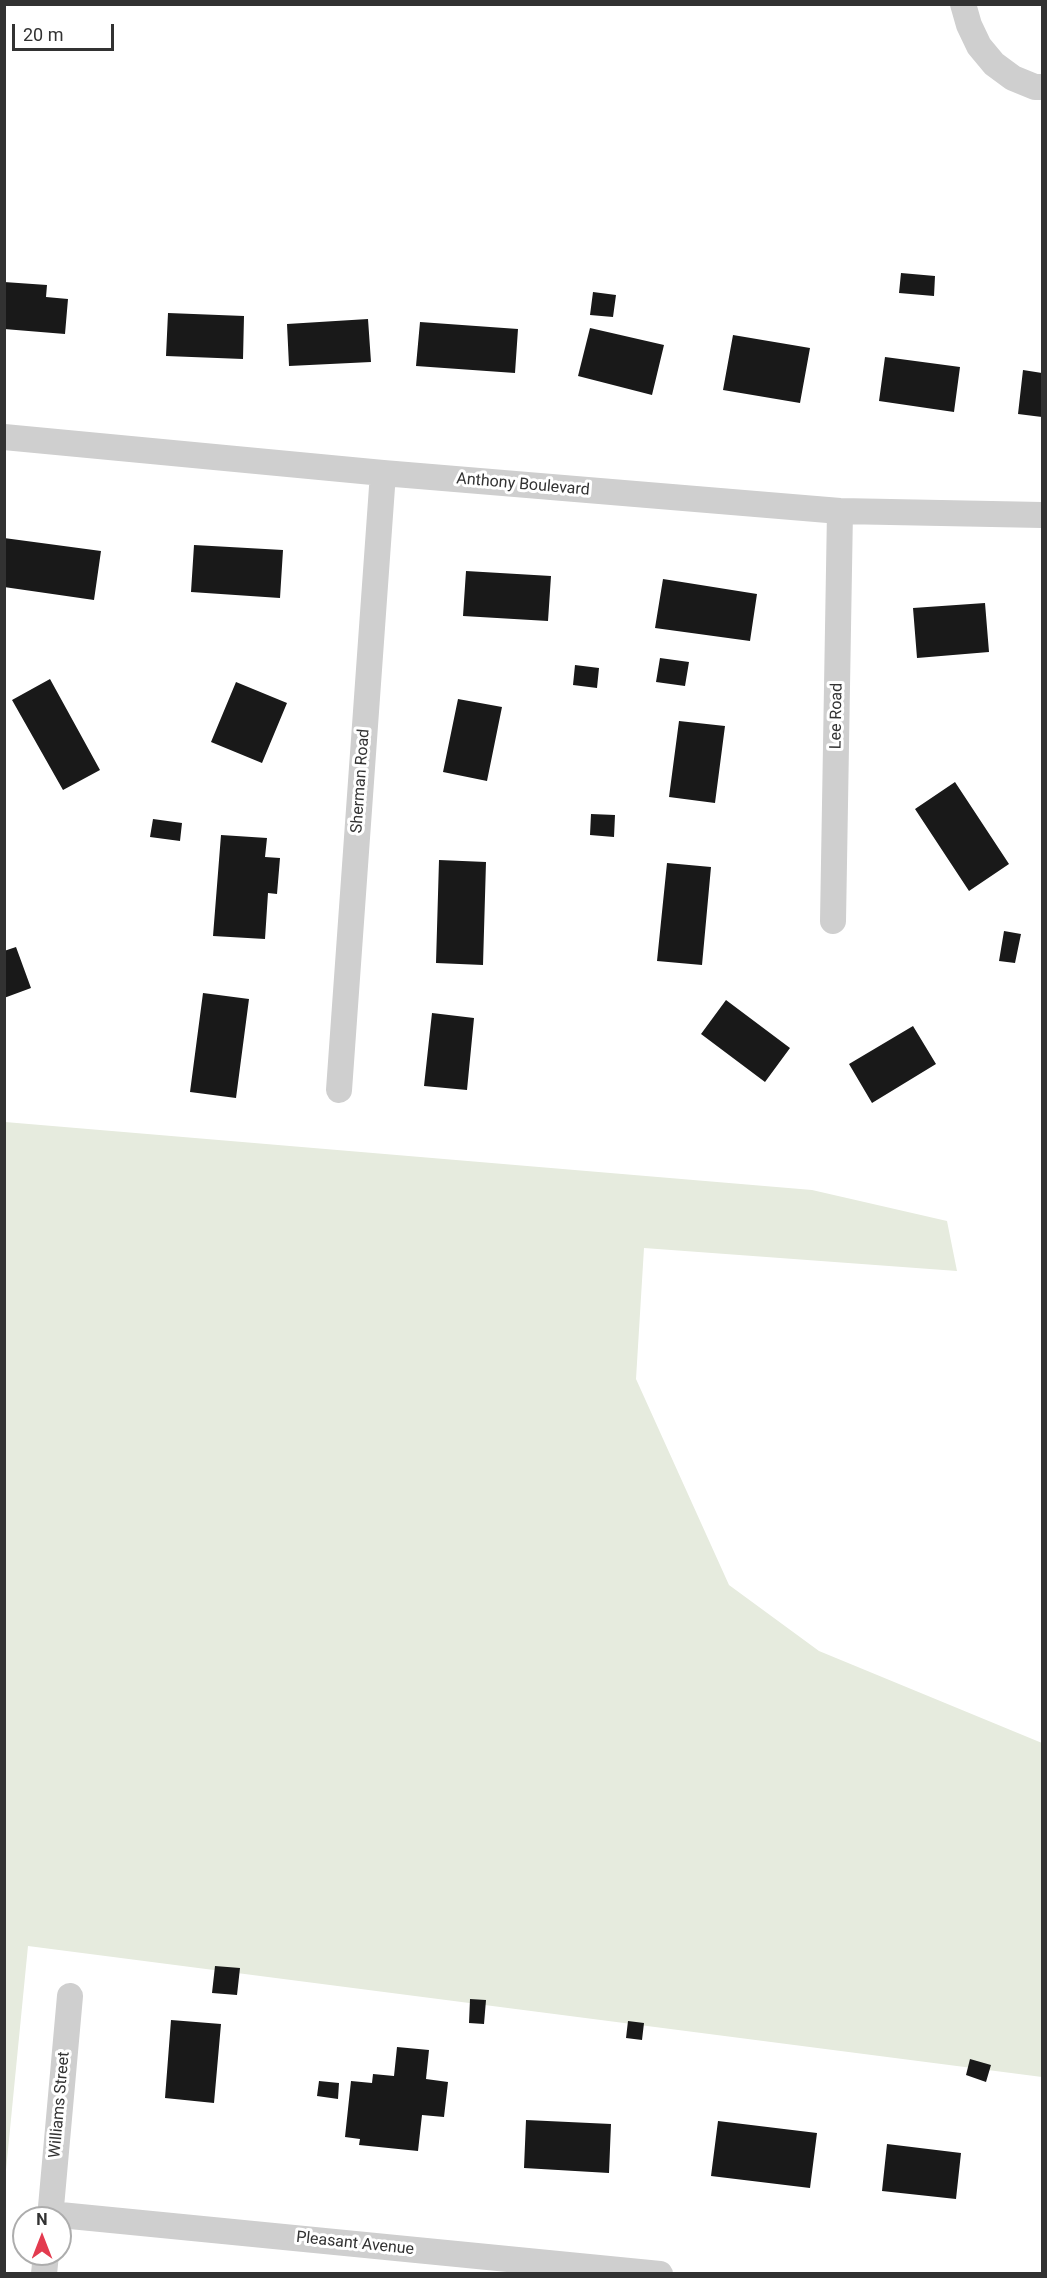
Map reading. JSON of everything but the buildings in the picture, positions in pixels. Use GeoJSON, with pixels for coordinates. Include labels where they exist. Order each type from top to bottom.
{"type":"FeatureCollection","features":[{"type":"Feature","properties":{"kind":"street"},"geometry":{"type":"LineString","coordinates":[[963,4],[969,25],[979,46],[994,64],[1013,78],[1035,87],[1042,87]]}},
{"type":"Feature","properties":{"kind":"street","name":"Anthony Boulevard"},"geometry":{"type":"LineString","coordinates":[[4,437],[383,473],[840,511],[1042,515]]}},
{"type":"Feature","properties":{"kind":"street","name":"Sherman Road"},"geometry":{"type":"LineString","coordinates":[[339,1090],[383,473]]}},
{"type":"Feature","properties":{"kind":"street","name":"Lee Road"},"geometry":{"type":"LineString","coordinates":[[833,921],[840,511]]}},
{"type":"Feature","properties":{"kind":"street","name":"Williams Street"},"geometry":{"type":"LineString","coordinates":[[51,2206],[70,1996]]}},
{"type":"Feature","properties":{"kind":"street","name":"Pleasant Avenue"},"geometry":{"type":"LineString","coordinates":[[72,2218],[660,2274]]}},
{"type":"Feature","properties":{"kind":"shaded area"},"geometry":{"type":"Polygon","coordinates":[[[5,1122],[812,1190],[947,1221],[957,1271],[644,1248],[636,1379],[729,1585],[819,1651],[1042,1743],[1042,2077],[28,1946],[5,2180],[5,1122]]]}}]}
